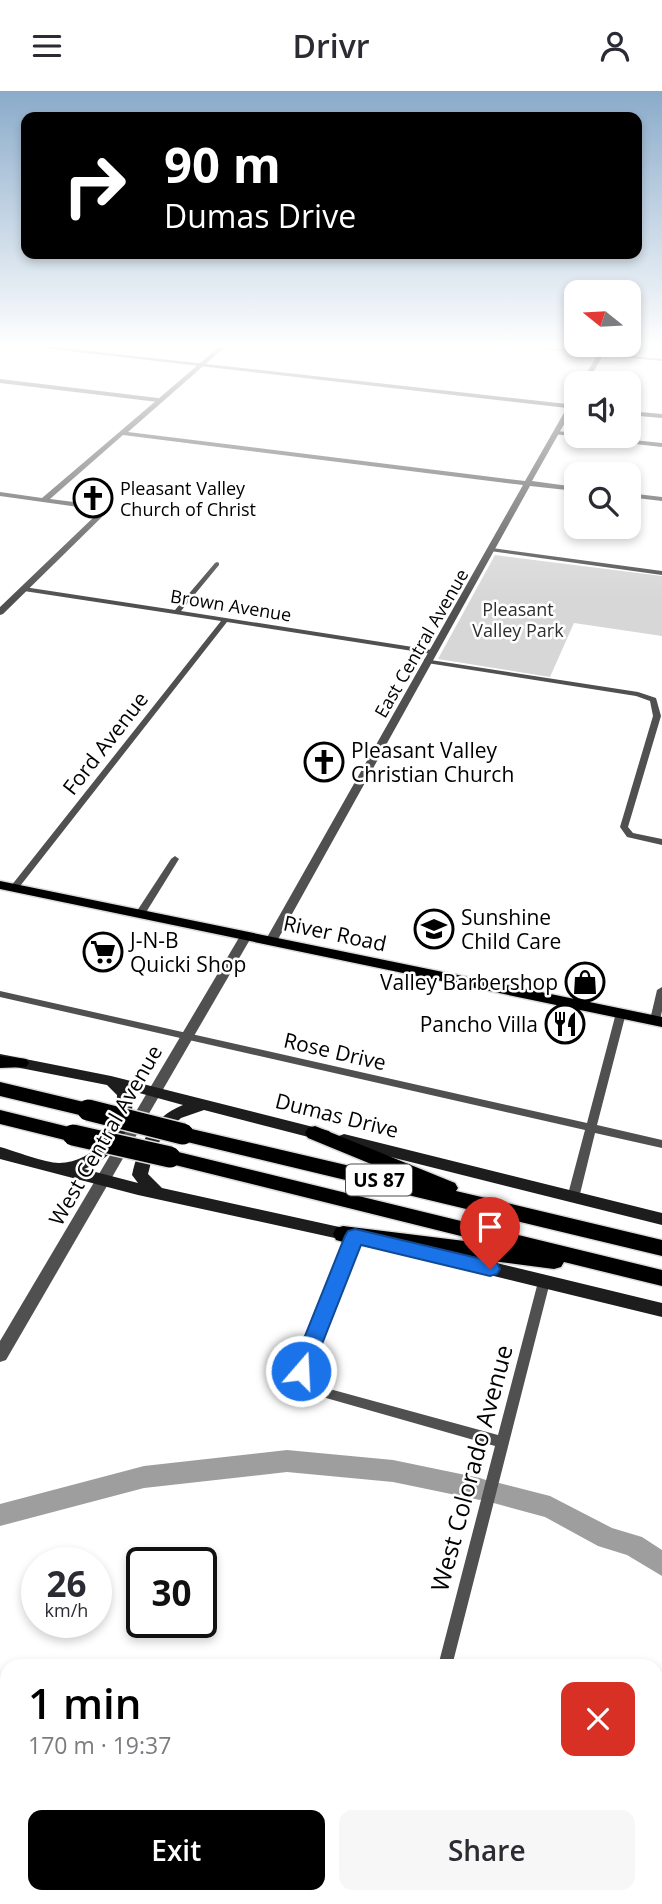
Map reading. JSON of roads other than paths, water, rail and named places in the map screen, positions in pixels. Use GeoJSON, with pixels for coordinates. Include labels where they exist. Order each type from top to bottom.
{"type":"FeatureCollection","features":[{"type":"Feature","properties":{"kind":"highway"},"geometry":{"type":"LineString","coordinates":[[0,1060],[20,1063]]}},
{"type":"Feature","properties":{"kind":"highway","name":"US 87"},"geometry":{"type":"LineString","coordinates":[[0,1089],[662,1248]]}},
{"type":"Feature","properties":{"kind":"highway","name":"US 87"},"geometry":{"type":"LineString","coordinates":[[0,1117],[662,1277]]}},
{"type":"Feature","properties":{"kind":"highway"},"geometry":{"type":"LineString","coordinates":[[315,1133],[442,1186],[575,1227]]}},
{"type":"Feature","properties":{"kind":"highway"},"geometry":{"type":"LineString","coordinates":[[349,1235],[629,1269]]}},
{"type":"Feature","properties":{"kind":"main road","name":"River Road"},"geometry":{"type":"LineString","coordinates":[[7,887],[659,1021]]}},
{"type":"Feature","properties":{"kind":"main road","name":"Dumas Drive"},"geometry":{"type":"LineString","coordinates":[[20,1063],[111,1081],[662,1219]]}},
{"type":"Feature","properties":{"kind":"main road"},"geometry":{"type":"LineString","coordinates":[[59,1168],[87,1162],[105,1151],[118,1130],[126,1107],[125,1093],[111,1081]]}},
{"type":"Feature","properties":{"kind":"main road"},"geometry":{"type":"LineString","coordinates":[[158,1193],[147,1186],[139,1175],[155,1135],[167,1118],[183,1108],[207,1105]]}},
{"type":"Feature","properties":{"kind":"main road"},"geometry":{"type":"LineString","coordinates":[[0,1153],[103,1181],[349,1235],[662,1310]]}},
{"type":"Feature","properties":{"kind":"street"},"geometry":{"type":"LineString","coordinates":[[43,501],[121,432],[564,488]]}},
{"type":"Feature","properties":{"kind":"street"},"geometry":{"type":"LineString","coordinates":[[557,433],[564,434]]}},
{"type":"Feature","properties":{"kind":"street","name":"East Central Avenue"},"geometry":{"type":"LineString","coordinates":[[271,941],[557,433]]}},
{"type":"Feature","properties":{"kind":"street"},"geometry":{"type":"LineString","coordinates":[[641,443],[662,445]]}},
{"type":"Feature","properties":{"kind":"street"},"geometry":{"type":"LineString","coordinates":[[0,495],[95,507],[101,514],[0,612]]}},
{"type":"Feature","properties":{"kind":"street"},"geometry":{"type":"LineString","coordinates":[[641,497],[662,499]]}},
{"type":"Feature","properties":{"kind":"street"},"geometry":{"type":"LineString","coordinates":[[492,550],[662,573]]}},
{"type":"Feature","properties":{"kind":"street"},"geometry":{"type":"LineString","coordinates":[[177,612],[217,564]]}},
{"type":"Feature","properties":{"kind":"street","name":"Brown Avenue"},"geometry":{"type":"LineString","coordinates":[[24,589],[177,612],[652,699],[660,716]]}},
{"type":"Feature","properties":{"kind":"street","name":"Ford Avenue"},"geometry":{"type":"LineString","coordinates":[[7,887],[225,621]]}},
{"type":"Feature","properties":{"kind":"street"},"geometry":{"type":"LineString","coordinates":[[660,716],[624,827],[630,835],[662,842]]}},
{"type":"Feature","properties":{"kind":"street"},"geometry":{"type":"LineString","coordinates":[[140,914],[174,859]]}},
{"type":"Feature","properties":{"kind":"street","name":"West Central Avenue"},"geometry":{"type":"LineString","coordinates":[[0,1355],[246,936]]}},
{"type":"Feature","properties":{"kind":"street"},"geometry":{"type":"LineString","coordinates":[[659,1021],[662,990]]}},
{"type":"Feature","properties":{"kind":"street","name":"Rose Drive"},"geometry":{"type":"LineString","coordinates":[[0,994],[662,1143]]}},
{"type":"Feature","properties":{"kind":"street"},"geometry":{"type":"LineString","coordinates":[[573,1198],[621,1013]]}},
{"type":"Feature","properties":{"kind":"street"},"geometry":{"type":"LineString","coordinates":[[349,1235],[301,1371],[305,1385],[503,1442]]}},
{"type":"Feature","properties":{"kind":"street","name":"West Colorado Avenue"},"geometry":{"type":"LineString","coordinates":[[447,1659],[544,1282]]}},
{"type":"Feature","properties":{"kind":"waterway"},"geometry":{"type":"LineString","coordinates":[[0,1515],[144,1477],[287,1461],[393,1471],[480,1489]]}},
{"type":"Feature","properties":{"kind":"waterway"},"geometry":{"type":"LineString","coordinates":[[499,1494],[550,1507],[607,1538],[633,1545],[662,1564]]}},
{"type":"Feature","properties":{"kind":"place","name":"Pleasant Valley Church of Christ"},"geometry":{"type":"Point","coordinates":[93,498]}},
{"type":"Feature","properties":{"kind":"place","name":"Pleasant Valley Christian Church"},"geometry":{"type":"Point","coordinates":[324,762]}},
{"type":"Feature","properties":{"kind":"place","name":"Sunshine Child Care"},"geometry":{"type":"Point","coordinates":[434,929]}},
{"type":"Feature","properties":{"kind":"place","name":"J-N-B Quicki Shop"},"geometry":{"type":"Point","coordinates":[103,952]}},
{"type":"Feature","properties":{"kind":"place","name":"Valley Barbershop"},"geometry":{"type":"Point","coordinates":[585,982]}},
{"type":"Feature","properties":{"kind":"place","name":"Pancho Villa"},"geometry":{"type":"Point","coordinates":[565,1024]}},
{"type":"Feature","properties":{"kind":"park label","name":"Pleasant Valley Park"},"geometry":{"type":"Point","coordinates":[518,620]}}]}
